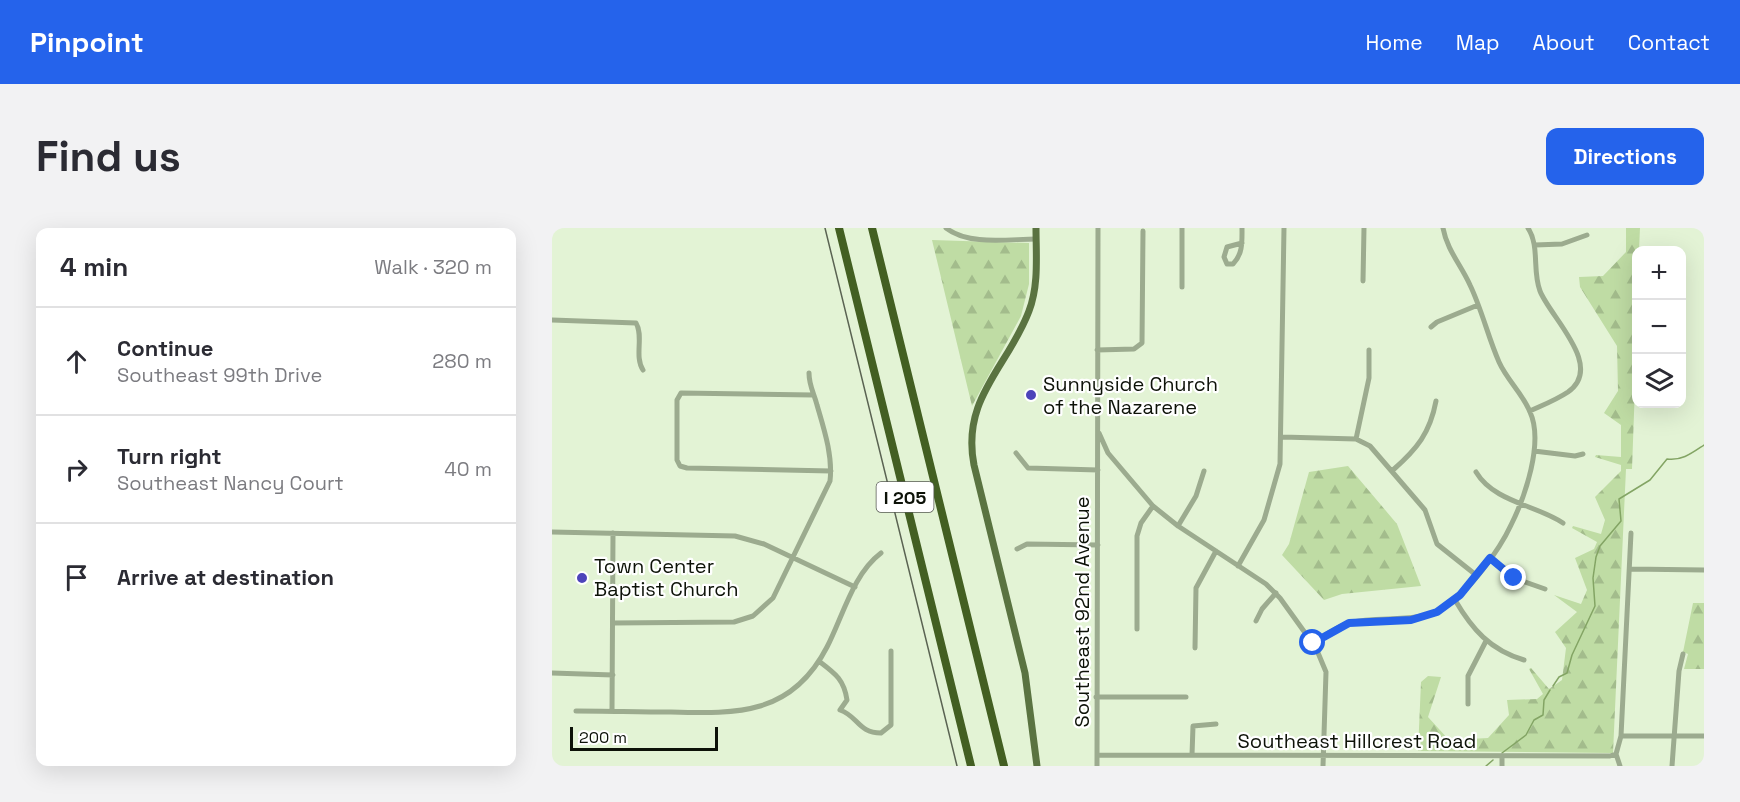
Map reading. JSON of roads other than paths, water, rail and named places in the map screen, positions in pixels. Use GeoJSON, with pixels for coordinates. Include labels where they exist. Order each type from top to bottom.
{"type":"FeatureCollection","features":[{"type":"Feature","properties":{"kind":"highway","name":"I 205"},"geometry":{"type":"LineString","coordinates":[[839,228],[971,766]]}},
{"type":"Feature","properties":{"kind":"highway","name":"I 205"},"geometry":{"type":"LineString","coordinates":[[872,228],[1004,766]]}},
{"type":"Feature","properties":{"kind":"main road"},"geometry":{"type":"LineString","coordinates":[[1036,228],[1035,282],[1029,310],[980,399],[973,420],[971,447],[1025,673],[1037,766]]}},
{"type":"Feature","properties":{"kind":"street"},"geometry":{"type":"LineString","coordinates":[[946,228],[972,238],[1036,239]]}},
{"type":"Feature","properties":{"kind":"street","name":"Southeast 92nd Avenue"},"geometry":{"type":"LineString","coordinates":[[1097,766],[1098,228]]}},
{"type":"Feature","properties":{"kind":"street"},"geometry":{"type":"LineString","coordinates":[[1182,228],[1182,287]]}},
{"type":"Feature","properties":{"kind":"street"},"geometry":{"type":"LineString","coordinates":[[1242,228],[1242,243]]}},
{"type":"Feature","properties":{"kind":"street"},"geometry":{"type":"LineString","coordinates":[[1238,566],[1258,533],[1272,499],[1280,464],[1284,228]]}},
{"type":"Feature","properties":{"kind":"street"},"geometry":{"type":"LineString","coordinates":[[1363,281],[1364,228]]}},
{"type":"Feature","properties":{"kind":"street"},"geometry":{"type":"LineString","coordinates":[[1313,643],[1349,623],[1417,618],[1437,612],[1455,600],[1490,558],[1508,531],[1519,503],[1534,451],[1535,430],[1530,411],[1505,375],[1471,286],[1448,245],[1443,228]]}},
{"type":"Feature","properties":{"kind":"street"},"geometry":{"type":"LineString","coordinates":[[1528,228],[1535,245],[1534,270],[1540,292],[1575,347],[1580,367],[1577,381],[1569,391],[1530,411]]}},
{"type":"Feature","properties":{"kind":"street"},"geometry":{"type":"LineString","coordinates":[[1098,350],[1134,349],[1142,343],[1143,231]]}},
{"type":"Feature","properties":{"kind":"street"},"geometry":{"type":"LineString","coordinates":[[1535,245],[1562,244],[1587,235]]}},
{"type":"Feature","properties":{"kind":"street"},"geometry":{"type":"LineString","coordinates":[[1431,327],[1437,322],[1478,305]]}},
{"type":"Feature","properties":{"kind":"street"},"geometry":{"type":"LineString","coordinates":[[552,320],[636,323],[639,328],[639,360],[643,370]]}},
{"type":"Feature","properties":{"kind":"street"},"geometry":{"type":"LineString","coordinates":[[1356,439],[1370,378],[1369,350]]}},
{"type":"Feature","properties":{"kind":"street"},"geometry":{"type":"LineString","coordinates":[[613,623],[723,623],[744,620],[760,611],[773,598],[830,481],[831,471],[813,395],[809,389],[808,373]]}},
{"type":"Feature","properties":{"kind":"street"},"geometry":{"type":"LineString","coordinates":[[813,395],[679,395],[677,460],[680,466],[831,471]]}},
{"type":"Feature","properties":{"kind":"street"},"geometry":{"type":"LineString","coordinates":[[1393,470],[1413,453],[1426,436],[1436,401]]}},
{"type":"Feature","properties":{"kind":"street"},"geometry":{"type":"LineString","coordinates":[[1098,426],[1101,441],[1108,453],[1153,506],[1178,526],[1276,593],[1313,643],[1323,660],[1326,672],[1323,766]]}},
{"type":"Feature","properties":{"kind":"street"},"geometry":{"type":"LineString","coordinates":[[1282,437],[1356,439],[1374,449],[1425,510],[1437,544],[1476,575]]}},
{"type":"Feature","properties":{"kind":"street"},"geometry":{"type":"LineString","coordinates":[[1534,451],[1575,456],[1583,454]]}},
{"type":"Feature","properties":{"kind":"street"},"geometry":{"type":"LineString","coordinates":[[1016,453],[1024,466],[1033,469],[1098,470]]}},
{"type":"Feature","properties":{"kind":"street","name":"Southeast 92nd Avenue"},"geometry":{"type":"LineString","coordinates":[[1098,470],[1101,459],[1108,453]]}},
{"type":"Feature","properties":{"kind":"street"},"geometry":{"type":"LineString","coordinates":[[1178,526],[1196,496],[1204,471]]}},
{"type":"Feature","properties":{"kind":"street"},"geometry":{"type":"LineString","coordinates":[[1476,472],[1496,492],[1536,508],[1563,523]]}},
{"type":"Feature","properties":{"kind":"street"},"geometry":{"type":"LineString","coordinates":[[1137,629],[1137,536],[1153,506]]}},
{"type":"Feature","properties":{"kind":"street"},"geometry":{"type":"LineString","coordinates":[[552,532],[735,536],[764,544],[855,587]]}},
{"type":"Feature","properties":{"kind":"street"},"geometry":{"type":"LineString","coordinates":[[1620,766],[1616,754],[1621,736],[1631,532]]}},
{"type":"Feature","properties":{"kind":"street"},"geometry":{"type":"LineString","coordinates":[[612,711],[613,533]]}},
{"type":"Feature","properties":{"kind":"street"},"geometry":{"type":"LineString","coordinates":[[1017,549],[1028,543],[1098,545]]}},
{"type":"Feature","properties":{"kind":"street"},"geometry":{"type":"LineString","coordinates":[[1195,648],[1196,588],[1216,551]]}},
{"type":"Feature","properties":{"kind":"street"},"geometry":{"type":"LineString","coordinates":[[576,711],[730,713],[764,705],[796,687],[819,662],[864,569],[881,553]]}},
{"type":"Feature","properties":{"kind":"street"},"geometry":{"type":"LineString","coordinates":[[1490,558],[1514,578],[1545,589]]}},
{"type":"Feature","properties":{"kind":"street"},"geometry":{"type":"LineString","coordinates":[[1630,569],[1704,570]]}},
{"type":"Feature","properties":{"kind":"street"},"geometry":{"type":"LineString","coordinates":[[1256,621],[1262,609],[1276,593]]}},
{"type":"Feature","properties":{"kind":"street"},"geometry":{"type":"LineString","coordinates":[[1455,600],[1467,620],[1486,641],[1502,653],[1524,660]]}},
{"type":"Feature","properties":{"kind":"street"},"geometry":{"type":"LineString","coordinates":[[1468,704],[1468,676],[1486,641]]}},
{"type":"Feature","properties":{"kind":"street"},"geometry":{"type":"LineString","coordinates":[[819,662],[843,681],[847,700],[840,710],[847,713],[870,733],[881,733],[890,728],[891,651]]}},
{"type":"Feature","properties":{"kind":"street"},"geometry":{"type":"LineString","coordinates":[[1672,766],[1679,671],[1683,654]]}},
{"type":"Feature","properties":{"kind":"street"},"geometry":{"type":"LineString","coordinates":[[552,673],[613,675]]}},
{"type":"Feature","properties":{"kind":"street"},"geometry":{"type":"LineString","coordinates":[[1096,697],[1186,698]]}},
{"type":"Feature","properties":{"kind":"street"},"geometry":{"type":"LineString","coordinates":[[1192,755],[1193,726],[1216,724]]}},
{"type":"Feature","properties":{"kind":"street"},"geometry":{"type":"LineString","coordinates":[[1621,736],[1704,736]]}},
{"type":"Feature","properties":{"kind":"street","name":"Southeast Hillcrest Road"},"geometry":{"type":"LineString","coordinates":[[1098,755],[1502,757],[1616,754]]}},
{"type":"Feature","properties":{"kind":"street"},"geometry":{"type":"LineString","coordinates":[[1502,757],[1502,766]]}},
{"type":"Feature","properties":{"kind":"waterway"},"geometry":{"type":"LineString","coordinates":[[1553,686],[1559,677],[1567,673],[1572,655],[1595,606],[1593,578],[1596,557],[1600,546],[1621,521],[1619,499],[1650,480],[1667,459],[1682,458],[1704,445]]}},
{"type":"Feature","properties":{"kind":"waterway"},"geometry":{"type":"LineString","coordinates":[[1502,753],[1526,735],[1534,720],[1543,715],[1544,700],[1550,690]]}},
{"type":"Feature","properties":{"kind":"waterway"},"geometry":{"type":"LineString","coordinates":[[1486,766],[1493,760]]}},
{"type":"Feature","properties":{"kind":"tram line"},"geometry":{"type":"LineString","coordinates":[[825,228],[957,766]]}},
{"type":"Feature","properties":{"kind":"place","name":"Sunnyside Church of the Nazarene"},"geometry":{"type":"Point","coordinates":[1031,395]}},
{"type":"Feature","properties":{"kind":"place","name":"Town Center Baptist Church"},"geometry":{"type":"Point","coordinates":[582,578]}}]}
